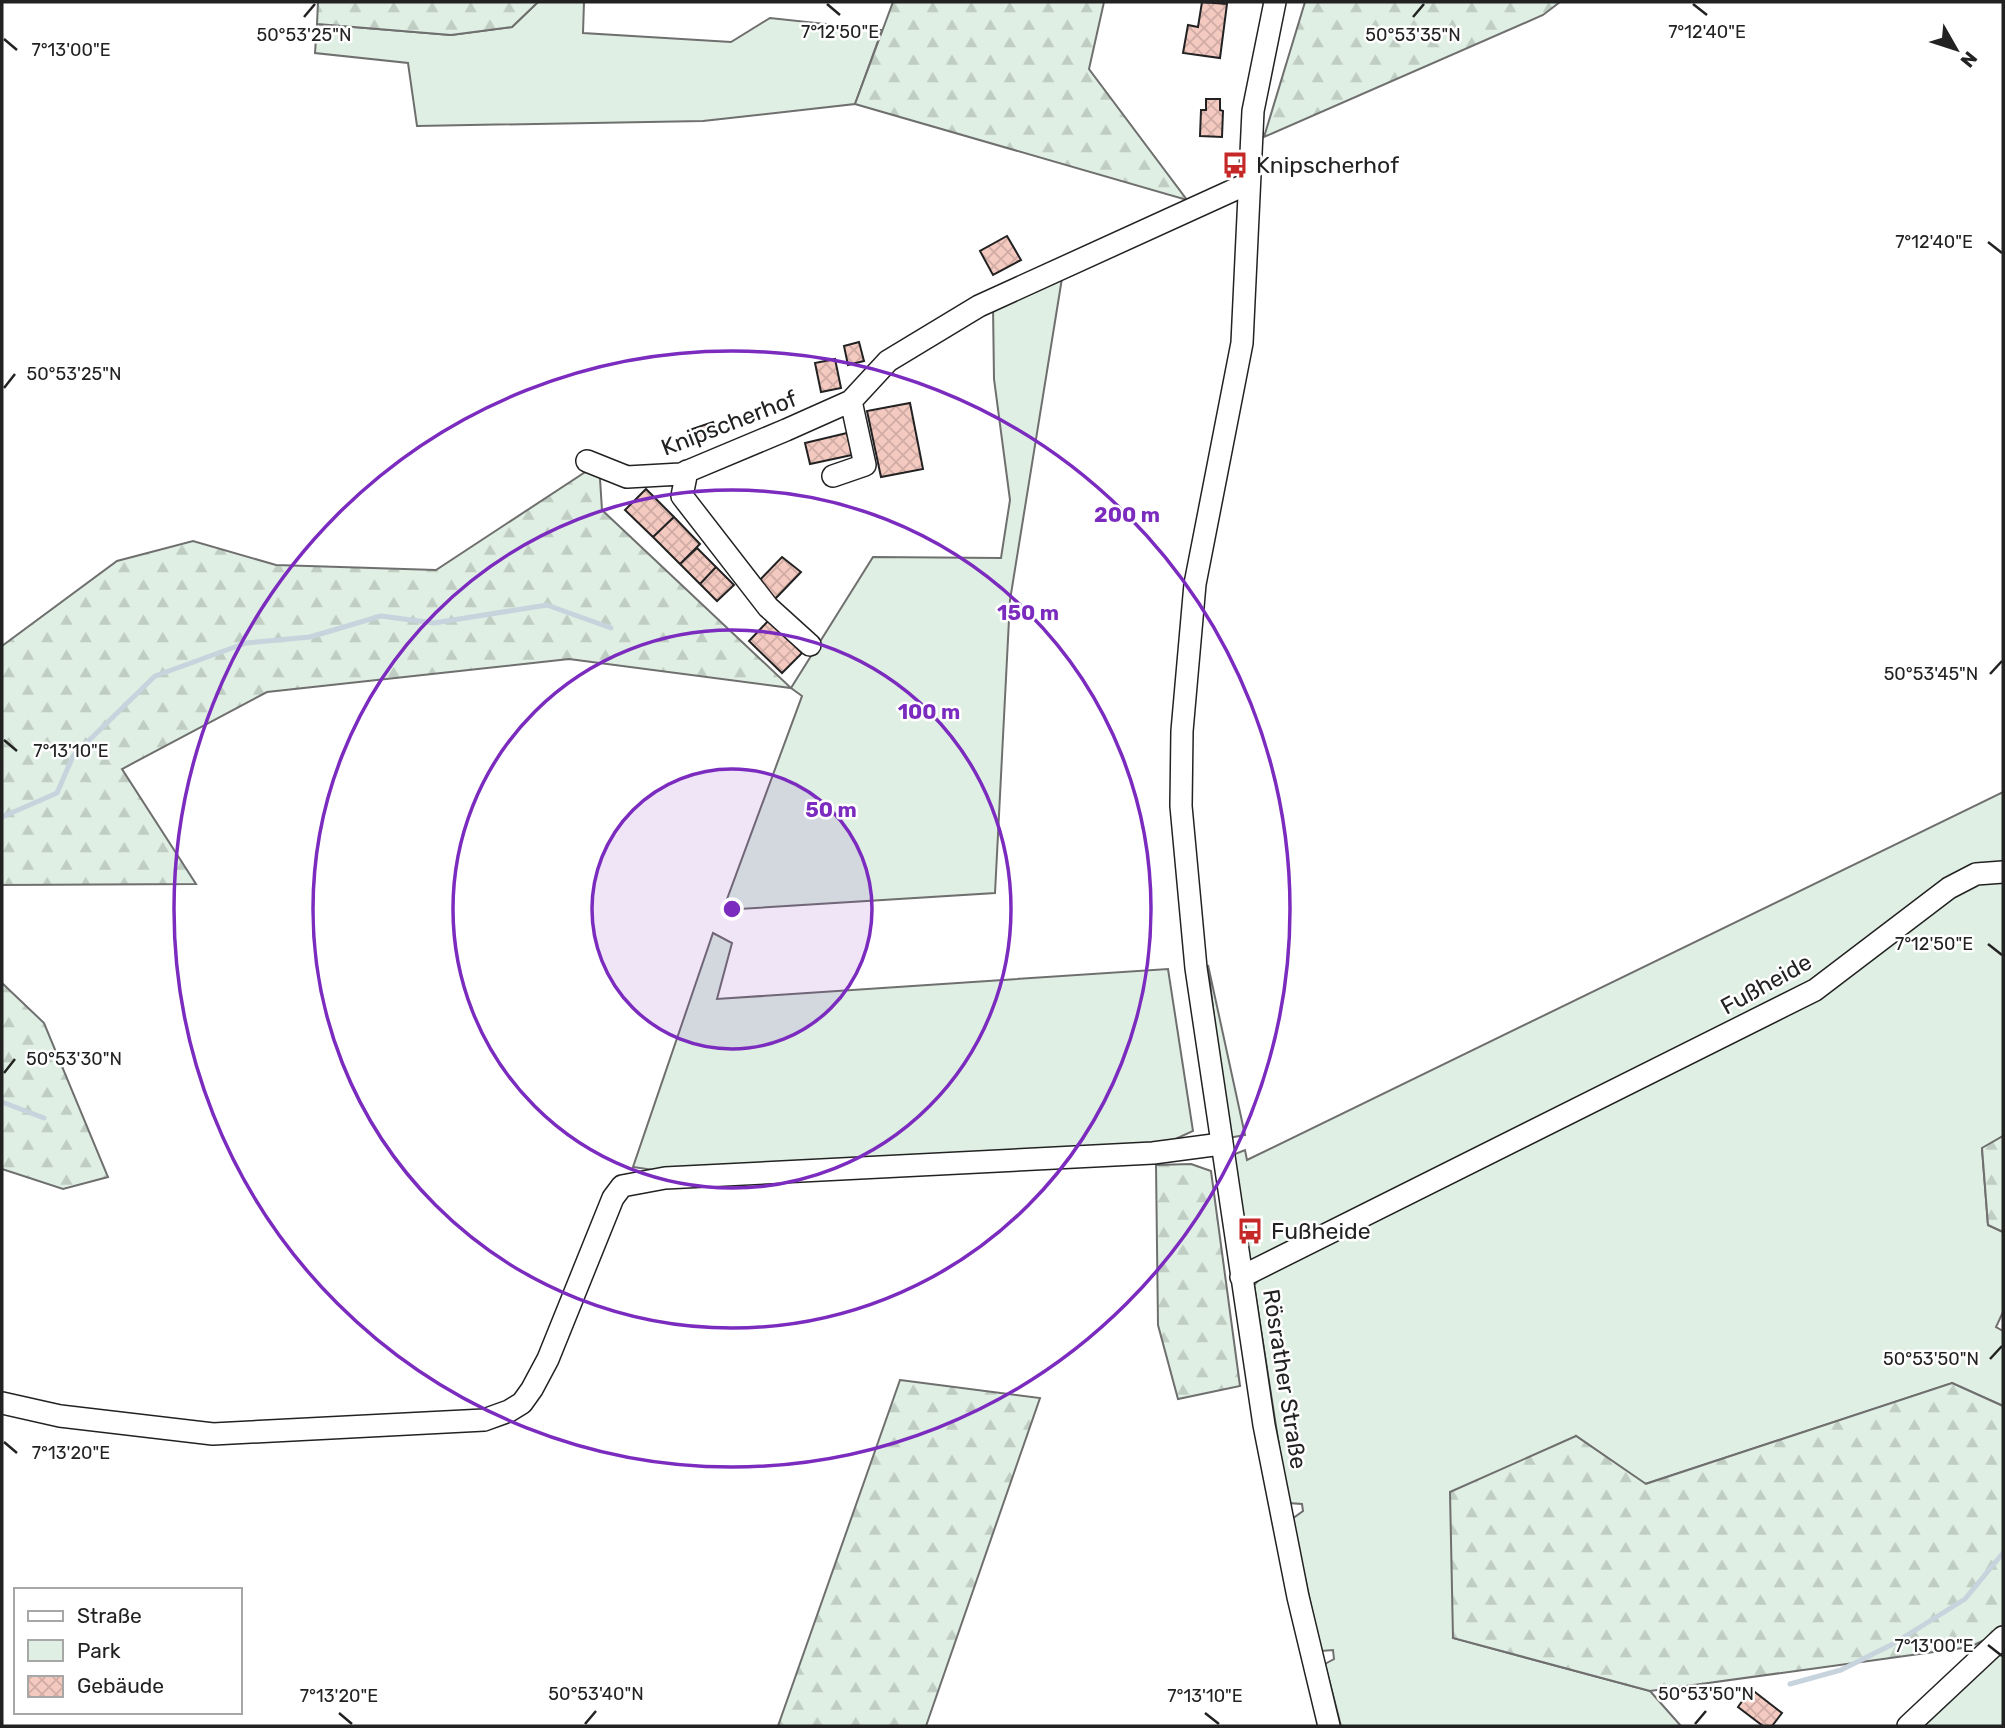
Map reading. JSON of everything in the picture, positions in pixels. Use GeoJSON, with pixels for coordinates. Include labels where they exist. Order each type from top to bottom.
{"type":"FeatureCollection","features":[{"type":"Feature","properties":{"kind":"street","name":"Rösrather Straße"},"geometry":{"type":"LineString","coordinates":[[1275,2],[1259,69],[1249,183],[1247,292],[1242,343],[1195,584],[1182,732],[1181,806],[1188,905],[1241,1277],[1281,1514],[1329,1726]]}},
{"type":"Feature","properties":{"kind":"street","name":"Knipscherhof"},"geometry":{"type":"LineString","coordinates":[[587,461],[627,477],[658,477],[687,471],[851,401],[861,394],[888,360],[979,306],[1249,183]]}},
{"type":"Feature","properties":{"kind":"street"},"geometry":{"type":"LineString","coordinates":[[833,476],[865,465],[851,401]]}},
{"type":"Feature","properties":{"kind":"street"},"geometry":{"type":"LineString","coordinates":[[687,471],[682,496],[768,607],[810,645]]}},
{"type":"Feature","properties":{"kind":"street","name":"Fußheide"},"geometry":{"type":"LineString","coordinates":[[1241,1277],[1815,990],[1949,888],[1976,874],[2003,872]]}},
{"type":"Feature","properties":{"kind":"street"},"geometry":{"type":"LineString","coordinates":[[2,1403],[60,1416],[213,1434],[484,1420],[509,1412],[522,1403],[532,1389],[548,1359],[612,1198],[622,1186],[665,1178],[1153,1153],[1221,1144]]}},
{"type":"Feature","properties":{"kind":"street"},"geometry":{"type":"LineString","coordinates":[[1908,1726],[2003,1637]]}},
{"type":"Feature","properties":{"kind":"green space"},"geometry":{"type":"Polygon","coordinates":[[[318,2],[538,2],[512,27],[451,35],[317,24],[318,2]]]}},
{"type":"Feature","properties":{"kind":"green space"},"geometry":{"type":"Polygon","coordinates":[[[538,2],[584,2],[583,33],[731,42],[770,18],[882,30],[855,104],[703,121],[417,126],[408,63],[315,53],[317,24],[451,35],[512,27],[538,2]]]}},
{"type":"Feature","properties":{"kind":"green space"},"geometry":{"type":"Polygon","coordinates":[[[893,2],[1104,2],[1089,69],[1187,200],[855,104],[893,2]]]}},
{"type":"Feature","properties":{"kind":"green space"},"geometry":{"type":"Polygon","coordinates":[[[1305,2],[1560,2],[1543,15],[1264,137],[1305,2]]]}},
{"type":"Feature","properties":{"kind":"green space"},"geometry":{"type":"Polygon","coordinates":[[[1063,272],[1010,600],[995,893],[723,910],[802,696],[791,688],[873,557],[1001,558],[1010,500],[994,379],[993,306],[1063,272]]]}},
{"type":"Feature","properties":{"kind":"green space"},"geometry":{"type":"Polygon","coordinates":[[[599,463],[602,510],[791,688],[569,659],[267,692],[122,769],[196,884],[2,885],[2,646],[117,561],[193,541],[276,565],[436,570],[599,463]]]}},
{"type":"Feature","properties":{"kind":"green space"},"geometry":{"type":"Polygon","coordinates":[[[2003,792],[2003,866],[1841,965],[1249,1267],[1230,1156],[1245,1150],[1247,1160],[2003,792]]]}},
{"type":"Feature","properties":{"kind":"green space"},"geometry":{"type":"Polygon","coordinates":[[[2003,877],[2003,1136],[1982,1149],[1988,1225],[2003,1232],[2003,1312],[1996,1327],[2003,1331],[2003,1406],[1952,1383],[1645,1484],[1576,1436],[1453,1638],[1650,1691],[1681,1726],[1341,1726],[1325,1664],[1334,1659],[1333,1650],[1321,1651],[1292,1519],[1303,1511],[1302,1504],[1288,1503],[1254,1285],[1267,1271],[1818,994],[1966,882],[2003,877]]]}},
{"type":"Feature","properties":{"kind":"green space"},"geometry":{"type":"Polygon","coordinates":[[[713,933],[732,943],[717,999],[1168,969],[1193,1131],[1169,1142],[667,1172],[633,1167],[713,933]]]}},
{"type":"Feature","properties":{"kind":"green space"},"geometry":{"type":"Polygon","coordinates":[[[1208,965],[1245,1135],[1228,1138],[1208,965]]]}},
{"type":"Feature","properties":{"kind":"green space"},"geometry":{"type":"Polygon","coordinates":[[[2,983],[44,1023],[108,1177],[63,1189],[2,1169],[2,983]]]}},
{"type":"Feature","properties":{"kind":"green space"},"geometry":{"type":"Polygon","coordinates":[[[2003,1136],[2003,1232],[1988,1225],[1982,1148],[2003,1136]]]}},
{"type":"Feature","properties":{"kind":"green space"},"geometry":{"type":"Polygon","coordinates":[[[1191,1164],[1211,1171],[1240,1386],[1178,1399],[1158,1325],[1156,1165],[1191,1164]]]}},
{"type":"Feature","properties":{"kind":"green space"},"geometry":{"type":"Polygon","coordinates":[[[900,1380],[1040,1398],[926,1726],[778,1726],[900,1380]]]}},
{"type":"Feature","properties":{"kind":"green space"},"geometry":{"type":"Polygon","coordinates":[[[1952,1383],[2003,1406],[2003,1631],[1970,1647],[1650,1691],[1453,1638],[1450,1492],[1576,1436],[1646,1484],[1952,1383]]]}},
{"type":"Feature","properties":{"kind":"green space"},"geometry":{"type":"Polygon","coordinates":[[[2003,1652],[2003,1726],[1923,1726],[1978,1669],[2003,1652]]]}},
{"type":"Feature","properties":{"kind":"building"},"geometry":{"type":"Polygon","coordinates":[[[1202,2],[1227,4],[1220,58],[1183,53],[1188,25],[1198,27],[1202,2]]]}},
{"type":"Feature","properties":{"kind":"building"},"geometry":{"type":"Polygon","coordinates":[[[1206,99],[1220,99],[1220,110],[1223,111],[1222,137],[1200,136],[1201,110],[1206,110],[1206,99]]]}},
{"type":"Feature","properties":{"kind":"building"},"geometry":{"type":"Polygon","coordinates":[[[1007,236],[1021,260],[993,275],[980,251],[1007,236]]]}},
{"type":"Feature","properties":{"kind":"building"},"geometry":{"type":"Polygon","coordinates":[[[859,342],[864,361],[848,365],[844,346],[859,342]]]}},
{"type":"Feature","properties":{"kind":"building"},"geometry":{"type":"Polygon","coordinates":[[[835,359],[841,388],[821,392],[815,363],[835,359]]]}},
{"type":"Feature","properties":{"kind":"building"},"geometry":{"type":"Polygon","coordinates":[[[910,403],[923,469],[881,477],[867,411],[910,403]]]}},
{"type":"Feature","properties":{"kind":"building"},"geometry":{"type":"Polygon","coordinates":[[[713,422],[718,434],[697,442],[692,429],[713,422]]]}},
{"type":"Feature","properties":{"kind":"building"},"geometry":{"type":"Polygon","coordinates":[[[847,433],[852,455],[810,464],[805,443],[847,433]]]}},
{"type":"Feature","properties":{"kind":"building"},"geometry":{"type":"Polygon","coordinates":[[[646,489],[674,517],[653,537],[625,510],[646,489]]]}},
{"type":"Feature","properties":{"kind":"building"},"geometry":{"type":"Polygon","coordinates":[[[674,517],[700,544],[680,564],[653,537],[674,517]]]}},
{"type":"Feature","properties":{"kind":"building"},"geometry":{"type":"Polygon","coordinates":[[[697,548],[716,567],[700,584],[680,564],[697,548]]]}},
{"type":"Feature","properties":{"kind":"building"},"geometry":{"type":"Polygon","coordinates":[[[782,557],[801,572],[775,599],[757,583],[782,557]]]}},
{"type":"Feature","properties":{"kind":"building"},"geometry":{"type":"Polygon","coordinates":[[[716,567],[734,585],[717,601],[700,584],[716,567]]]}},
{"type":"Feature","properties":{"kind":"building"},"geometry":{"type":"Polygon","coordinates":[[[769,620],[802,653],[782,673],[749,641],[769,620]]]}},
{"type":"Feature","properties":{"kind":"building"},"geometry":{"type":"Polygon","coordinates":[[[1751,1689],[1782,1713],[1772,1726],[1763,1726],[1738,1707],[1751,1689]]]}},
{"type":"Feature","properties":{"kind":"waterway"},"geometry":{"type":"LineString","coordinates":[[2,817],[57,793],[73,756],[155,676],[246,643],[310,637],[381,616],[434,623],[547,605],[611,628]]}},
{"type":"Feature","properties":{"kind":"waterway"},"geometry":{"type":"LineString","coordinates":[[2,1102],[44,1118]]}},
{"type":"Feature","properties":{"kind":"waterway"},"geometry":{"type":"LineString","coordinates":[[1790,1684],[1841,1670],[1893,1644],[1965,1599],[2003,1553]]}},
{"type":"Feature","properties":{"kind":"place","name":"Knipscherhof"},"geometry":{"type":"Point","coordinates":[1235,165]}},
{"type":"Feature","properties":{"kind":"place","name":"Fußheide"},"geometry":{"type":"Point","coordinates":[1250,1231]}}]}
